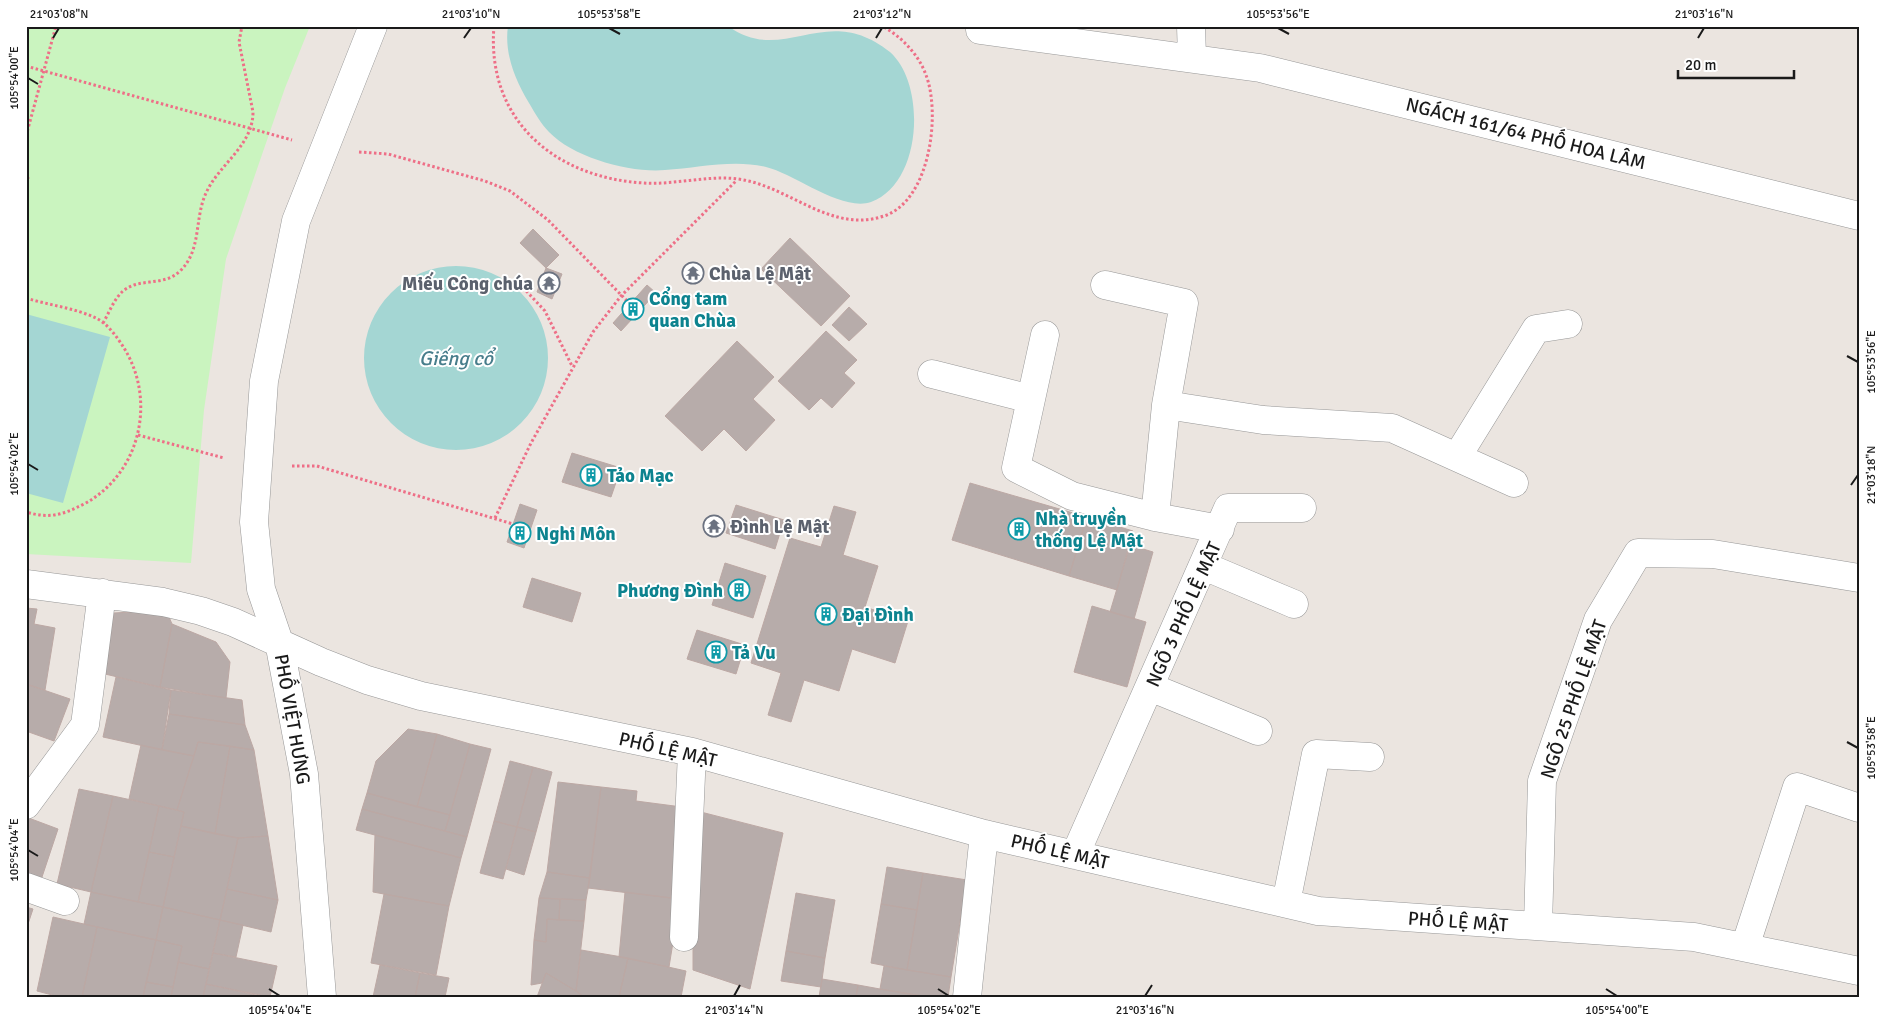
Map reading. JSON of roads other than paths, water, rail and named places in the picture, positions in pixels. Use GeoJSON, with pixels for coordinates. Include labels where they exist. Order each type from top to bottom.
{"type":"FeatureCollection","features":[{"type":"Feature","properties":{"kind":"street"},"geometry":{"type":"LineString","coordinates":[[280,642],[261,589],[254,522],[264,381],[296,221],[373,26]]}},
{"type":"Feature","properties":{"kind":"street"},"geometry":{"type":"LineString","coordinates":[[1191,26],[1192,57]]}},
{"type":"Feature","properties":{"kind":"street","name":"NGÁCH 161/64 PHỐ HOA LÂM"},"geometry":{"type":"LineString","coordinates":[[980,30],[1192,57],[1270,70],[1859,216]]}},
{"type":"Feature","properties":{"kind":"street"},"geometry":{"type":"LineString","coordinates":[[1105,285],[1184,303],[1166,405],[1155,517]]}},
{"type":"Feature","properties":{"kind":"street"},"geometry":{"type":"LineString","coordinates":[[1458,457],[1536,329],[1568,324]]}},
{"type":"Feature","properties":{"kind":"street","name":"NGÕ 3 PHỐ LỆ MẬT"},"geometry":{"type":"LineString","coordinates":[[1045,335],[1016,468],[1072,496],[1155,517],[1220,529],[1075,855]]}},
{"type":"Feature","properties":{"kind":"street"},"geometry":{"type":"LineString","coordinates":[[932,374],[1031,399]]}},
{"type":"Feature","properties":{"kind":"street"},"geometry":{"type":"LineString","coordinates":[[1166,405],[1263,420],[1392,428],[1514,483]]}},
{"type":"Feature","properties":{"kind":"street"},"geometry":{"type":"LineString","coordinates":[[1220,529],[1228,508],[1302,508]]}},
{"type":"Feature","properties":{"kind":"street","name":"NGÕ 25 PHỐ LỆ MẬT"},"geometry":{"type":"LineString","coordinates":[[1538,926],[1542,781],[1598,620],[1638,553],[1713,554],[1859,578]]}},
{"type":"Feature","properties":{"kind":"street"},"geometry":{"type":"LineString","coordinates":[[1204,566],[1294,604]]}},
{"type":"Feature","properties":{"kind":"street","name":"PHỐ VIỆT HƯNG"},"geometry":{"type":"LineString","coordinates":[[26,584],[163,602],[201,611],[280,642],[304,774],[322,997]]}},
{"type":"Feature","properties":{"kind":"street"},"geometry":{"type":"LineString","coordinates":[[26,805],[85,725],[102,593]]}},
{"type":"Feature","properties":{"kind":"street","name":"PHỐ LỆ MẬT"},"geometry":{"type":"LineString","coordinates":[[280,642],[358,676],[421,696],[692,752],[984,834],[1318,911],[1694,936],[1859,971]]}},
{"type":"Feature","properties":{"kind":"street"},"geometry":{"type":"LineString","coordinates":[[1150,687],[1258,731]]}},
{"type":"Feature","properties":{"kind":"street"},"geometry":{"type":"LineString","coordinates":[[684,937],[692,752]]}},
{"type":"Feature","properties":{"kind":"street"},"geometry":{"type":"LineString","coordinates":[[1286,903],[1316,754],[1370,758]]}},
{"type":"Feature","properties":{"kind":"street"},"geometry":{"type":"LineString","coordinates":[[1745,947],[1797,787],[1859,808]]}},
{"type":"Feature","properties":{"kind":"street"},"geometry":{"type":"LineString","coordinates":[[966,997],[984,834]]}},
{"type":"Feature","properties":{"kind":"street"},"geometry":{"type":"LineString","coordinates":[[26,887],[65,901]]}},
{"type":"Feature","properties":{"kind":"water"},"geometry":{"type":"Polygon","coordinates":[[[508,26],[728,26],[748,37],[768,40],[787,39],[825,32],[845,32],[867,38],[890,52],[902,67],[910,87],[914,109],[914,133],[909,155],[901,176],[888,192],[871,202],[859,204],[833,197],[778,171],[754,165],[728,164],[651,170],[603,162],[587,156],[560,141],[541,122],[515,76],[509,56],[508,26]]]}},
{"type":"Feature","properties":{"kind":"water","name":"Giếng cổ"},"geometry":{"type":"Polygon","coordinates":[[[465,266],[474,267],[500,277],[515,287],[527,299],[537,314],[544,331],[547,340],[547,376],[537,402],[527,417],[515,429],[500,439],[474,449],[447,450],[438,449],[412,439],[397,429],[385,417],[375,402],[365,376],[364,349],[365,340],[375,314],[385,299],[397,287],[412,277],[438,267],[465,266]]]}},
{"type":"Feature","properties":{"kind":"water"},"geometry":{"type":"Polygon","coordinates":[[[26,314],[110,337],[63,503],[26,493],[26,314]]]}},
{"type":"Feature","properties":{"kind":"place","name":"Chùa Lệ Mật"},"geometry":{"type":"Point","coordinates":[693,273]}},
{"type":"Feature","properties":{"kind":"place","name":"Miếu Công chúa"},"geometry":{"type":"Point","coordinates":[549,283]}},
{"type":"Feature","properties":{"kind":"place","name":"Cổng tam quan Chùa"},"geometry":{"type":"Point","coordinates":[633,309]}},
{"type":"Feature","properties":{"kind":"place","name":"Tảo Mạc"},"geometry":{"type":"Point","coordinates":[591,475]}},
{"type":"Feature","properties":{"kind":"place","name":"Đình Lệ Mật"},"geometry":{"type":"Point","coordinates":[714,526]}},
{"type":"Feature","properties":{"kind":"place","name":"Nhà truyền thống Lệ Mật"},"geometry":{"type":"Point","coordinates":[1019,529]}},
{"type":"Feature","properties":{"kind":"place","name":"Nghi Môn"},"geometry":{"type":"Point","coordinates":[520,533]}},
{"type":"Feature","properties":{"kind":"place","name":"Phương Đình"},"geometry":{"type":"Point","coordinates":[739,590]}},
{"type":"Feature","properties":{"kind":"place","name":"Đại Đình"},"geometry":{"type":"Point","coordinates":[826,614]}},
{"type":"Feature","properties":{"kind":"place","name":"Tả Vu"},"geometry":{"type":"Point","coordinates":[716,652]}}]}
